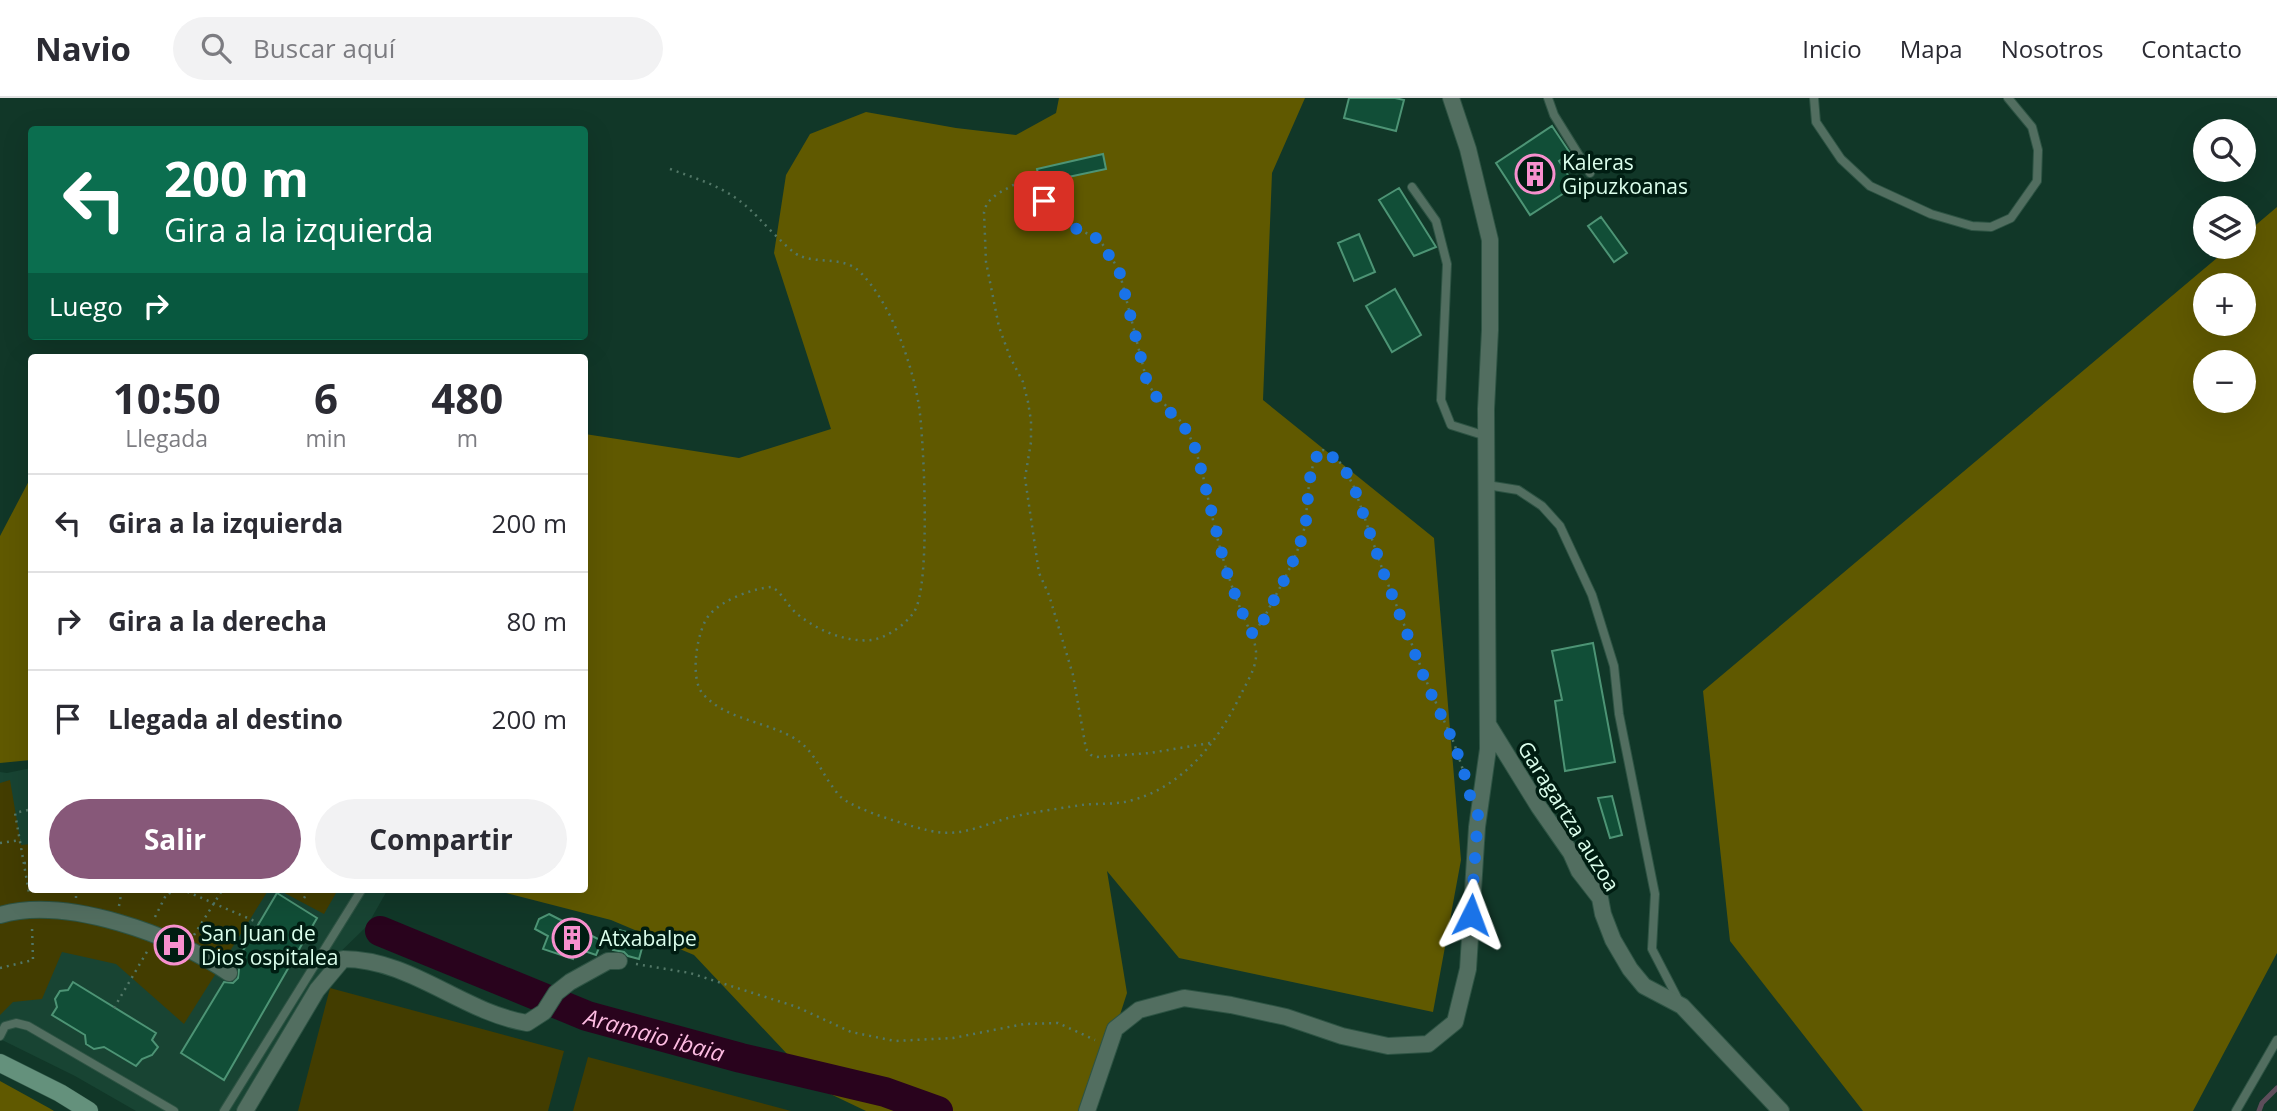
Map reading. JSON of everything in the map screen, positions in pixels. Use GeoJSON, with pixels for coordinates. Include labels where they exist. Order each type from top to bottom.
{"type":"FeatureCollection","features":[{"type":"Feature","properties":{"kind":"main road"},"geometry":{"type":"LineString","coordinates":[[0,1063],[89,1111]]}},
{"type":"Feature","properties":{"kind":"street"},"geometry":{"type":"LineString","coordinates":[[1087,1111],[1115,1029],[1139,1010],[1184,998],[1231,1004],[1286,1017],[1342,1037],[1388,1046],[1428,1044],[1455,1022],[1468,968],[1476,827],[1488,749],[1486,436],[1490,240],[1468,149],[1451,98]]}},
{"type":"Feature","properties":{"kind":"street","name":"Garagartza auzoa"},"geometry":{"type":"LineString","coordinates":[[1488,724],[1571,853],[1579,872],[1600,898],[1603,914],[1630,969],[1644,986],[1682,1006],[1781,1111]]}},
{"type":"Feature","properties":{"kind":"street"},"geometry":{"type":"LineString","coordinates":[[0,915],[32,910],[77,912],[151,934],[212,961],[229,973]]}},
{"type":"Feature","properties":{"kind":"street"},"geometry":{"type":"LineString","coordinates":[[245,1111],[317,990],[343,959],[357,959],[420,977],[484,1010],[509,1020],[527,1023],[544,1012],[556,993],[596,967],[608,961],[619,961]]}},
{"type":"Feature","properties":{"kind":"lane"},"geometry":{"type":"LineString","coordinates":[[1548,98],[1554,115],[1590,173]]}},
{"type":"Feature","properties":{"kind":"lane"},"geometry":{"type":"LineString","coordinates":[[1814,98],[1816,122],[1841,159],[1870,186],[1931,214],[1972,226],[1992,227],[2011,218],[2037,181],[2038,149],[2032,127],[2008,98]]}},
{"type":"Feature","properties":{"kind":"lane"},"geometry":{"type":"LineString","coordinates":[[2020,110],[2021,98]]}},
{"type":"Feature","properties":{"kind":"lane"},"geometry":{"type":"LineString","coordinates":[[1412,187],[1436,221],[1447,264],[1441,400],[1451,425],[1486,436]]}},
{"type":"Feature","properties":{"kind":"lane"},"geometry":{"type":"LineString","coordinates":[[1486,485],[1518,490],[1542,506],[1560,526],[1591,595],[1614,667],[1619,714],[1655,894],[1652,949],[1682,1006]]}},
{"type":"Feature","properties":{"kind":"lane"},"geometry":{"type":"LineString","coordinates":[[225,1111],[360,893]]}},
{"type":"Feature","properties":{"kind":"lane"},"geometry":{"type":"LineString","coordinates":[[0,1036],[5,1026],[16,1023],[28,1026],[174,1111]]}},
{"type":"Feature","properties":{"kind":"lane"},"geometry":{"type":"LineString","coordinates":[[2235,1111],[2277,1040]]}},
{"type":"Feature","properties":{"kind":"path"},"geometry":{"type":"LineString","coordinates":[[670,169],[720,187],[744,204],[798,256],[850,264],[861,273],[890,315],[908,362],[919,406],[924,478],[923,587],[915,611],[902,626],[872,640],[856,640],[808,624],[772,587],[743,595],[710,613],[704,624],[694,668],[698,688],[705,696],[734,715],[795,738],[807,747],[842,799],[875,814],[937,832],[959,833],[1010,818],[1086,805],[1128,802],[1157,791],[1181,776],[1198,760],[1237,703],[1256,657],[1255,635],[1297,551],[1305,527],[1312,468],[1316,455],[1323,450],[1342,464],[1354,487],[1384,574],[1427,685],[1454,743],[1469,788]]}},
{"type":"Feature","properties":{"kind":"path"},"geometry":{"type":"LineString","coordinates":[[1211,743],[1150,753],[1097,757],[1086,749],[1073,675],[1049,595],[1039,573],[1025,478],[1031,442],[1028,402],[1023,382],[999,327],[986,262],[984,212],[987,203],[996,194],[1017,183],[1026,187],[1066,224],[1098,239],[1119,270],[1147,382],[1153,393],[1189,433],[1197,453],[1220,551],[1247,625],[1255,635]]}},
{"type":"Feature","properties":{"kind":"path"},"geometry":{"type":"LineString","coordinates":[[28,810],[15,813],[28,886]]}},
{"type":"Feature","properties":{"kind":"path"},"geometry":{"type":"LineString","coordinates":[[0,844],[21,840]]}},
{"type":"Feature","properties":{"kind":"path"},"geometry":{"type":"LineString","coordinates":[[0,968],[33,960],[29,893]]}},
{"type":"Feature","properties":{"kind":"path"},"geometry":{"type":"LineString","coordinates":[[114,1007],[151,934],[167,893],[175,893]]}},
{"type":"Feature","properties":{"kind":"path"},"geometry":{"type":"LineString","coordinates":[[190,893],[259,923]]}},
{"type":"Feature","properties":{"kind":"path"},"geometry":{"type":"LineString","coordinates":[[185,949],[220,893]]}},
{"type":"Feature","properties":{"kind":"path"},"geometry":{"type":"LineString","coordinates":[[304,898],[307,893]]}},
{"type":"Feature","properties":{"kind":"path"},"geometry":{"type":"LineString","coordinates":[[619,961],[690,973],[797,1007],[851,1032],[895,1041],[953,1038],[1024,1024],[1058,1023],[1108,1046]]}},
{"type":"Feature","properties":{"kind":"shaded area"},"geometry":{"type":"Polygon","coordinates":[[[1059,98],[1305,98],[1272,173],[1263,400],[1434,538],[1461,860],[1433,1012],[1179,958],[1107,871],[1127,993],[1089,1111],[866,1111],[820,1089],[694,955],[611,920],[506,893],[588,893],[588,434],[739,458],[831,429],[774,253],[786,175],[810,134],[866,112],[956,128],[1016,135],[1056,113],[1059,98]]]}},
{"type":"Feature","properties":{"kind":"shaded area"},"geometry":{"type":"Polygon","coordinates":[[[2277,207],[2277,953],[2193,1111],[1863,1111],[1730,941],[1703,691],[2193,278],[2193,336],[2256,336],[2256,273],[2199,273],[2216,259],[2256,259],[2256,225],[2277,207]]]}},
{"type":"Feature","properties":{"kind":"shaded area"},"geometry":{"type":"Polygon","coordinates":[[[28,483],[28,760],[0,763],[0,536],[28,483]]]}},
{"type":"Feature","properties":{"kind":"shaded area","name":"San Juan de Dios ospitalea"},"geometry":{"type":"Polygon","coordinates":[[[28,769],[28,893],[386,893],[367,926],[327,965],[241,1111],[136,1111],[75,1076],[0,1039],[0,772],[28,769]]]}},
{"type":"Feature","properties":{"kind":"shaded area"},"geometry":{"type":"Polygon","coordinates":[[[10,780],[21,845],[28,844],[28,893],[266,893],[184,1024],[116,964],[62,952],[42,999],[13,1002],[0,1015],[0,783],[10,780]]]}},
{"type":"Feature","properties":{"kind":"shaded area"},"geometry":{"type":"Polygon","coordinates":[[[285,893],[336,893],[324,914],[285,893]]]}},
{"type":"Feature","properties":{"kind":"shaded area"},"geometry":{"type":"Polygon","coordinates":[[[330,988],[564,1051],[548,1111],[298,1111],[330,988]]]}},
{"type":"Feature","properties":{"kind":"shaded area"},"geometry":{"type":"Polygon","coordinates":[[[588,1057],[791,1111],[573,1111],[588,1057]]]}},
{"type":"Feature","properties":{"kind":"shaded area"},"geometry":{"type":"Polygon","coordinates":[[[0,1081],[49,1108],[54,1111],[0,1111],[0,1081]]]}},
{"type":"Feature","properties":{"kind":"building"},"geometry":{"type":"Polygon","coordinates":[[[1349,98],[1404,100],[1396,131],[1344,118],[1349,98]]]}},
{"type":"Feature","properties":{"kind":"building","name":"Kaleras Gipuzkoanas"},"geometry":{"type":"Polygon","coordinates":[[[1552,126],[1570,153],[1559,161],[1575,186],[1530,215],[1496,163],[1552,126]]]}},
{"type":"Feature","properties":{"kind":"building"},"geometry":{"type":"Polygon","coordinates":[[[1103,154],[1106,169],[1040,183],[1037,169],[1103,154]]]}},
{"type":"Feature","properties":{"kind":"building"},"geometry":{"type":"Polygon","coordinates":[[[1399,188],[1436,247],[1414,256],[1379,200],[1399,188]]]}},
{"type":"Feature","properties":{"kind":"building"},"geometry":{"type":"Polygon","coordinates":[[[1601,217],[1627,253],[1614,262],[1588,226],[1601,217]]]}},
{"type":"Feature","properties":{"kind":"building"},"geometry":{"type":"Polygon","coordinates":[[[1359,234],[1375,272],[1354,281],[1338,243],[1359,234]]]}},
{"type":"Feature","properties":{"kind":"building"},"geometry":{"type":"Polygon","coordinates":[[[1395,289],[1421,335],[1392,352],[1366,306],[1395,289]]]}},
{"type":"Feature","properties":{"kind":"building"},"geometry":{"type":"Polygon","coordinates":[[[1593,643],[1615,762],[1565,771],[1555,701],[1562,700],[1552,651],[1593,643]]]}},
{"type":"Feature","properties":{"kind":"building"},"geometry":{"type":"Polygon","coordinates":[[[1612,796],[1622,835],[1610,838],[1598,798],[1612,796]]]}},
{"type":"Feature","properties":{"kind":"building"},"geometry":{"type":"Polygon","coordinates":[[[277,893],[317,918],[224,1080],[181,1053],[224,982],[233,983],[238,978],[239,969],[235,964],[277,893]]]}},
{"type":"Feature","properties":{"kind":"building","name":"Atxabalpe"},"geometry":{"type":"Polygon","coordinates":[[[549,914],[602,941],[596,955],[576,948],[573,959],[543,949],[548,936],[535,929],[539,919],[549,914]]]}},
{"type":"Feature","properties":{"kind":"building"},"geometry":{"type":"Polygon","coordinates":[[[619,930],[645,937],[639,959],[613,950],[619,930]]]}},
{"type":"Feature","properties":{"kind":"building"},"geometry":{"type":"Polygon","coordinates":[[[73,982],[156,1033],[152,1040],[158,1047],[152,1055],[142,1059],[136,1066],[104,1047],[94,1049],[86,1044],[85,1035],[52,1015],[57,1007],[55,999],[60,991],[68,990],[73,982]]]}},
{"type":"Feature","properties":{"kind":"waterway","name":"Aramaio ibaia"},"geometry":{"type":"LineString","coordinates":[[380,931],[587,1016],[741,1058],[885,1092],[938,1111]]}},
{"type":"Feature","properties":{"kind":"waterway"},"geometry":{"type":"LineString","coordinates":[[2259,1111],[2262,1103],[2277,1088]]}},
{"type":"Feature","properties":{"kind":"place","name":"Kaleras Gipuzkoanas"},"geometry":{"type":"Point","coordinates":[1535,174]}},
{"type":"Feature","properties":{"kind":"place","name":"Atxabalpe"},"geometry":{"type":"Point","coordinates":[572,938]}},
{"type":"Feature","properties":{"kind":"place","name":"San Juan de Dios ospitalea"},"geometry":{"type":"Point","coordinates":[174,945]}},
{"type":"Feature","properties":{"kind":"route"},"geometry":{"type":"LineString","coordinates":[[1044,201],[1066,224],[1098,239],[1119,270],[1147,382],[1153,393],[1189,433],[1197,453],[1226,570],[1253,635],[1258,631],[1297,551],[1305,527],[1316,455],[1323,450],[1342,464],[1349,475],[1427,685],[1454,743],[1469,788],[1471,803],[1478,815],[1471,915]]}}]}
